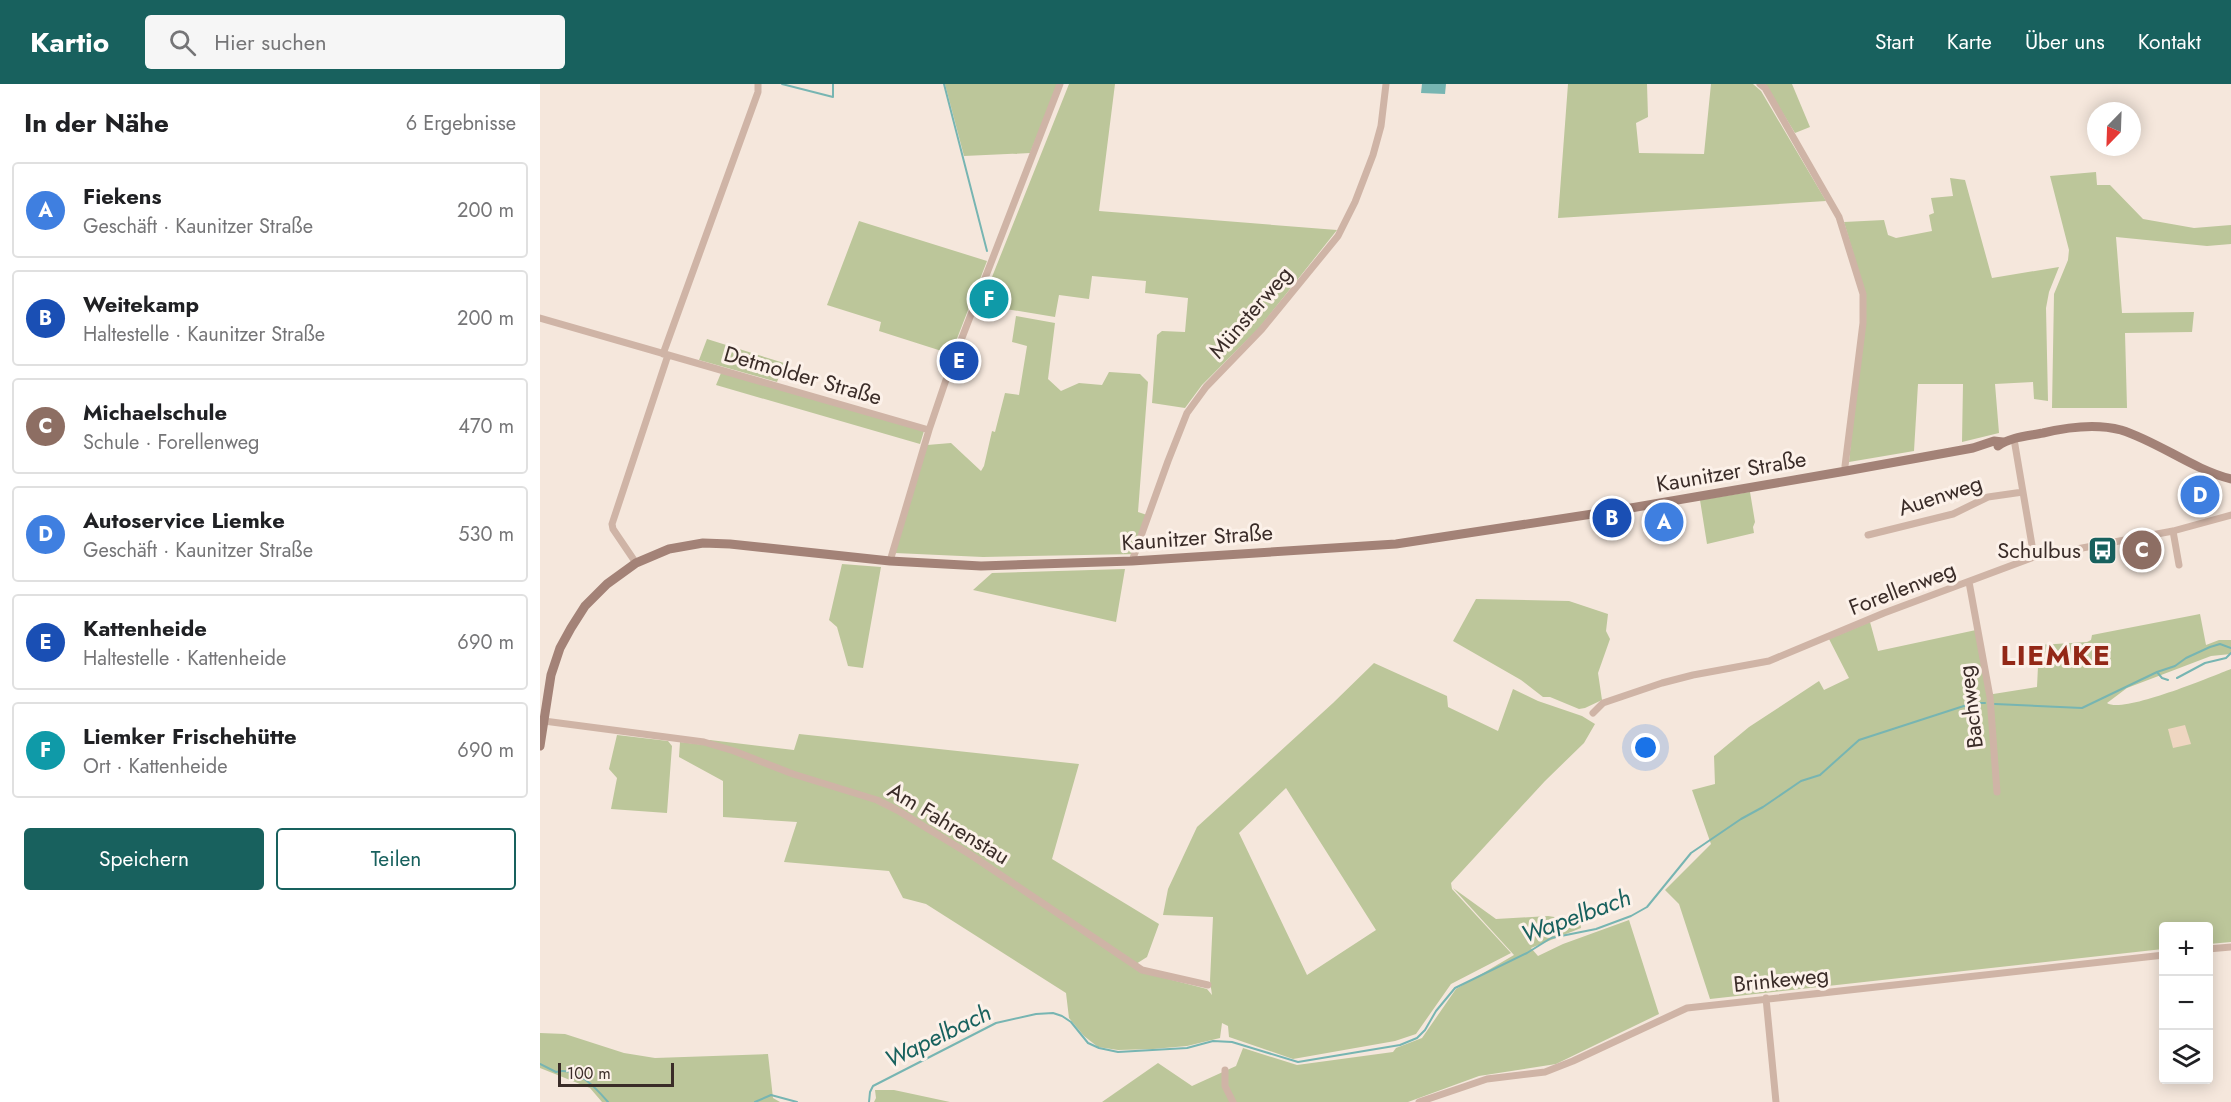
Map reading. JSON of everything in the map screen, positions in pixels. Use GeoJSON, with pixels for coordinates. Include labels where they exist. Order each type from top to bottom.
{"type":"FeatureCollection","features":[{"type":"Feature","properties":{"kind":"street"},"geometry":{"type":"LineString","coordinates":[[636,563],[612,524],[666,355],[758,92],[758,84]]}},
{"type":"Feature","properties":{"kind":"street"},"geometry":{"type":"LineString","coordinates":[[890,561],[948,374],[1060,84]]}},
{"type":"Feature","properties":{"kind":"street","name":"Münsterweg"},"geometry":{"type":"LineString","coordinates":[[1132,561],[1188,413],[1206,387],[1262,329],[1338,236],[1373,155],[1381,126],[1386,84]]}},
{"type":"Feature","properties":{"kind":"street"},"geometry":{"type":"LineString","coordinates":[[1760,84],[1765,88],[1839,217],[1863,294],[1863,324],[1846,471]]}},
{"type":"Feature","properties":{"kind":"street","name":"Detmolder Straße"},"geometry":{"type":"LineString","coordinates":[[540,318],[929,430]]}},
{"type":"Feature","properties":{"kind":"street","name":"Kaunitzer Straße"},"geometry":{"type":"LineString","coordinates":[[540,746],[551,675],[560,648],[585,606],[607,584],[636,563],[669,549],[703,543],[890,561],[981,566],[1132,561],[1396,544],[1505,529],[1846,471],[2073,427],[2095,426],[2120,430],[2138,437],[2196,467],[2231,479]]}},
{"type":"Feature","properties":{"kind":"street"},"geometry":{"type":"LineString","coordinates":[[2014,439],[2034,557]]}},
{"type":"Feature","properties":{"kind":"street","name":"Auenweg"},"geometry":{"type":"LineString","coordinates":[[1868,535],[1953,514],[1988,497],[2023,492]]}},
{"type":"Feature","properties":{"kind":"street","name":"Forellenweg"},"geometry":{"type":"LineString","coordinates":[[1593,713],[1603,703],[1662,683],[1769,661],[1884,613],[2034,557],[2173,531],[2231,515]]}},
{"type":"Feature","properties":{"kind":"street"},"geometry":{"type":"LineString","coordinates":[[2173,531],[2179,565]]}},
{"type":"Feature","properties":{"kind":"street","name":"Bachweg"},"geometry":{"type":"LineString","coordinates":[[1969,582],[1990,696],[1997,792]]}},
{"type":"Feature","properties":{"kind":"street","name":"Am Fahrenstau"},"geometry":{"type":"LineString","coordinates":[[544,721],[704,742],[792,774],[877,800],[971,855],[1142,970],[1208,985]]}},
{"type":"Feature","properties":{"kind":"street"},"geometry":{"type":"LineString","coordinates":[[2213,949],[2231,947]]}},
{"type":"Feature","properties":{"kind":"street","name":"Brinkeweg"},"geometry":{"type":"LineString","coordinates":[[1419,1102],[1487,1079],[1545,1072],[1687,1008],[2159,955]]}},
{"type":"Feature","properties":{"kind":"street"},"geometry":{"type":"LineString","coordinates":[[1766,998],[1776,1102]]}},
{"type":"Feature","properties":{"kind":"street"},"geometry":{"type":"LineString","coordinates":[[1225,1070],[1225,1086],[1233,1102]]}},
{"type":"Feature","properties":{"kind":"green space"},"geometry":{"type":"Polygon","coordinates":[[[945,84],[1058,84],[1030,153],[964,156],[945,84]]]}},
{"type":"Feature","properties":{"kind":"green space"},"geometry":{"type":"Polygon","coordinates":[[[1069,84],[1115,84],[1099,211],[1337,230],[1259,328],[1202,385],[1185,408],[1152,403],[1157,335],[1162,331],[1185,332],[1188,298],[1145,293],[1146,281],[1092,276],[1089,299],[1059,295],[1055,317],[994,307],[997,295],[986,292],[1069,84]]]}},
{"type":"Feature","properties":{"kind":"green space"},"geometry":{"type":"Polygon","coordinates":[[[1568,84],[1647,84],[1648,117],[1636,123],[1639,153],[1704,154],[1711,84],[1753,84],[1761,91],[1826,201],[1558,218],[1568,84]]]}},
{"type":"Feature","properties":{"kind":"green space"},"geometry":{"type":"Polygon","coordinates":[[[1765,84],[1792,84],[1810,127],[1795,133],[1765,84]]]}},
{"type":"Feature","properties":{"kind":"green space"},"geometry":{"type":"Polygon","coordinates":[[[2096,172],[2097,185],[2110,185],[2143,219],[2194,228],[2231,225],[2231,244],[2207,246],[2116,237],[2122,313],[2194,312],[2192,332],[2125,333],[2127,408],[2052,408],[2054,294],[2068,260],[2069,250],[2050,176],[2096,172]]]}},
{"type":"Feature","properties":{"kind":"green space"},"geometry":{"type":"Polygon","coordinates":[[[1950,178],[1965,180],[1992,278],[2059,267],[2049,292],[2046,308],[2048,401],[2034,399],[2033,382],[1995,384],[1999,433],[1962,442],[1963,384],[1918,384],[1914,451],[1849,462],[1865,293],[1844,222],[1884,220],[1888,235],[1896,238],[1932,231],[1929,215],[1934,213],[1931,198],[1953,196],[1950,178]]]}},
{"type":"Feature","properties":{"kind":"green space"},"geometry":{"type":"Polygon","coordinates":[[[859,221],[987,261],[951,354],[879,331],[881,322],[827,305],[859,221]]]}},
{"type":"Feature","properties":{"kind":"green space"},"geometry":{"type":"Polygon","coordinates":[[[1016,316],[1055,323],[1048,379],[1061,391],[1079,383],[1102,385],[1109,372],[1140,374],[1148,382],[1138,512],[1150,516],[1138,554],[983,557],[895,553],[927,445],[951,443],[981,471],[984,466],[992,431],[995,432],[1005,393],[1019,395],[1027,346],[1012,342],[1016,316]]]}},
{"type":"Feature","properties":{"kind":"green space"},"geometry":{"type":"Polygon","coordinates":[[[707,339],[784,363],[777,382],[699,360],[707,339]]]}},
{"type":"Feature","properties":{"kind":"green space"},"geometry":{"type":"Polygon","coordinates":[[[721,373],[924,431],[920,444],[716,385],[721,373]]]}},
{"type":"Feature","properties":{"kind":"green space"},"geometry":{"type":"Polygon","coordinates":[[[1750,492],[1755,522],[1754,533],[1707,544],[1700,500],[1750,492]]]}},
{"type":"Feature","properties":{"kind":"green space"},"geometry":{"type":"Polygon","coordinates":[[[842,564],[881,567],[863,668],[848,666],[837,627],[829,620],[842,564]]]}},
{"type":"Feature","properties":{"kind":"green space"},"geometry":{"type":"Polygon","coordinates":[[[1125,569],[1116,622],[973,590],[992,573],[1125,569]]]}},
{"type":"Feature","properties":{"kind":"green space"},"geometry":{"type":"Polygon","coordinates":[[[1476,599],[1569,601],[1608,614],[1606,631],[1610,639],[1598,673],[1602,700],[1579,709],[1550,697],[1543,697],[1521,680],[1453,641],[1476,599]]]}},
{"type":"Feature","properties":{"kind":"green space"},"geometry":{"type":"Polygon","coordinates":[[[2200,614],[2206,645],[2219,640],[2231,640],[2231,654],[2211,656],[2127,688],[2107,703],[2116,705],[2148,699],[2231,669],[2231,942],[2213,944],[2213,922],[2159,922],[2159,949],[1710,999],[1679,904],[1665,890],[1711,844],[1692,790],[1715,784],[1714,756],[1749,727],[1819,681],[1824,690],[1849,678],[1829,639],[1870,622],[1878,651],[1976,630],[1987,695],[2037,687],[2039,645],[2087,642],[2091,640],[2092,635],[2200,614]]]}},
{"type":"Feature","properties":{"kind":"green space"},"geometry":{"type":"Polygon","coordinates":[[[1374,663],[1447,696],[1448,707],[1498,731],[1513,689],[1538,701],[1582,716],[1595,724],[1584,743],[1545,781],[1451,883],[1452,889],[1511,953],[1451,984],[1416,1034],[1395,1041],[1293,1059],[1229,1037],[1228,1026],[1222,1023],[1220,1038],[1187,1046],[1118,1050],[1098,1047],[1084,1036],[1069,1018],[1066,993],[926,904],[903,898],[889,871],[784,862],[797,822],[723,817],[723,781],[679,757],[680,742],[705,745],[710,740],[794,750],[799,734],[1079,764],[1052,859],[1159,924],[1147,957],[1136,964],[1141,972],[1207,989],[1212,995],[1210,981],[1213,917],[1163,915],[1168,889],[1197,827],[1374,663]],[[1286,788],[1239,833],[1307,975],[1376,930],[1286,788]]]}},
{"type":"Feature","properties":{"kind":"green space"},"geometry":{"type":"Polygon","coordinates":[[[617,735],[668,741],[672,746],[667,813],[611,809],[617,778],[609,769],[617,735]]]}},
{"type":"Feature","properties":{"kind":"green space"},"geometry":{"type":"Polygon","coordinates":[[[1453,888],[1496,919],[1548,916],[1580,921],[1581,928],[1531,948],[1538,956],[1563,944],[1629,920],[1659,1014],[1556,1064],[1479,1076],[1408,1102],[1102,1102],[1158,1063],[1192,1086],[1236,1066],[1243,1048],[1297,1065],[1393,1052],[1396,1048],[1422,1038],[1456,989],[1514,955],[1453,888]]]}},
{"type":"Feature","properties":{"kind":"green space"},"geometry":{"type":"Polygon","coordinates":[[[540,1033],[565,1034],[624,1053],[655,1058],[768,1054],[773,1098],[780,1102],[602,1102],[590,1088],[540,1068],[540,1033]]]}},
{"type":"Feature","properties":{"kind":"green space"},"geometry":{"type":"Polygon","coordinates":[[[875,1090],[894,1090],[950,1102],[874,1102],[875,1090]]]}},
{"type":"Feature","properties":{"kind":"shaded area"},"geometry":{"type":"Polygon","coordinates":[[[2185,725],[2191,744],[2173,748],[2168,729],[2185,725]]]}},
{"type":"Feature","properties":{"kind":"water"},"geometry":{"type":"Polygon","coordinates":[[[1422,84],[1446,84],[1445,94],[1421,93],[1422,84]]]}},
{"type":"Feature","properties":{"kind":"waterway"},"geometry":{"type":"LineString","coordinates":[[782,84],[833,97],[833,84]]}},
{"type":"Feature","properties":{"kind":"waterway"},"geometry":{"type":"LineString","coordinates":[[944,84],[987,251]]}},
{"type":"Feature","properties":{"kind":"waterway","name":"Wapelbach"},"geometry":{"type":"LineString","coordinates":[[1995,704],[2082,708],[2157,672],[2175,666],[2210,647],[2220,644],[2231,648]]}},
{"type":"Feature","properties":{"kind":"waterway"},"geometry":{"type":"LineString","coordinates":[[2177,678],[2205,663],[2226,658],[2231,653]]}},
{"type":"Feature","properties":{"kind":"waterway"},"geometry":{"type":"LineString","coordinates":[[2157,672],[2162,678],[2168,680]]}},
{"type":"Feature","properties":{"kind":"waterway","name":"Wapelbach"},"geometry":{"type":"LineString","coordinates":[[869,1102],[873,1086],[996,1023],[1036,1014],[1053,1013],[1062,1016],[1071,1022],[1088,1043],[1118,1052],[1187,1048],[1213,1041],[1232,1042],[1298,1062],[1400,1045],[1417,1038],[1425,1030],[1436,1011],[1455,988],[1527,953],[1551,938],[1596,929],[1631,916],[1647,907],[1691,853],[1801,781],[1820,775],[1859,740],[1973,703],[1985,703]]}},
{"type":"Feature","properties":{"kind":"waterway","name":"Wapelbach"},"geometry":{"type":"LineString","coordinates":[[540,1064],[556,1072],[571,1072],[578,1075],[592,1085],[608,1102]]}},
{"type":"Feature","properties":{"kind":"waterway","name":"Wapelbach"},"geometry":{"type":"LineString","coordinates":[[755,1102],[771,1095],[797,1102]]}},
{"type":"Feature","properties":{"kind":"place","name":"Liemker Frischehütte"},"geometry":{"type":"Point","coordinates":[989,299]}},
{"type":"Feature","properties":{"kind":"place","name":"Kattenheide"},"geometry":{"type":"Point","coordinates":[959,361]}},
{"type":"Feature","properties":{"kind":"place","name":"Autoservice Liemke"},"geometry":{"type":"Point","coordinates":[2200,495]}},
{"type":"Feature","properties":{"kind":"place","name":"Weitekamp"},"geometry":{"type":"Point","coordinates":[1612,518]}},
{"type":"Feature","properties":{"kind":"place","name":"Fiekens"},"geometry":{"type":"Point","coordinates":[1664,522]}},
{"type":"Feature","properties":{"kind":"place","name":"Schulbus"},"geometry":{"type":"Point","coordinates":[2102,550]}},
{"type":"Feature","properties":{"kind":"place","name":"Michaelschule"},"geometry":{"type":"Point","coordinates":[2142,550]}},
{"type":"Feature","properties":{"kind":"district","name":"LIEMKE"},"geometry":{"type":"Point","coordinates":[2056,655]}}]}
